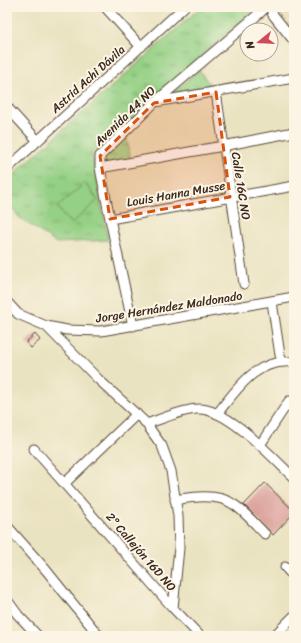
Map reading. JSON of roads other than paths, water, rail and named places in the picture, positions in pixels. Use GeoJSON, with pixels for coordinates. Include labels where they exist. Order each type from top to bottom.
{"type":"FeatureCollection","features":[{"type":"Feature","properties":{"kind":"street"},"geometry":{"type":"LineString","coordinates":[[105,7],[141,47]]}},
{"type":"Feature","properties":{"kind":"street","name":"Astrid Achi Dávila"},"geometry":{"type":"LineString","coordinates":[[7,169],[184,7]]}},
{"type":"Feature","properties":{"kind":"street"},"geometry":{"type":"LineString","coordinates":[[272,7],[274,16],[294,40]]}},
{"type":"Feature","properties":{"kind":"street","name":"Avenida 44 NO"},"geometry":{"type":"LineString","coordinates":[[133,326],[100,168],[100,156],[154,103],[262,11]]}},
{"type":"Feature","properties":{"kind":"street"},"geometry":{"type":"LineString","coordinates":[[154,103],[294,78]]}},
{"type":"Feature","properties":{"kind":"street","name":"Calle 16C NO"},"geometry":{"type":"LineString","coordinates":[[216,92],[230,197],[244,284]]}},
{"type":"Feature","properties":{"kind":"street"},"geometry":{"type":"LineString","coordinates":[[7,107],[38,141]]}},
{"type":"Feature","properties":{"kind":"street"},"geometry":{"type":"LineString","coordinates":[[100,168],[294,132]]}},
{"type":"Feature","properties":{"kind":"street","name":"Louis Hanna Musse"},"geometry":{"type":"LineString","coordinates":[[110,219],[294,186]]}},
{"type":"Feature","properties":{"kind":"street","name":"Jorge Hernández Maldonado"},"geometry":{"type":"LineString","coordinates":[[7,302],[18,314],[46,326],[67,330],[101,331],[294,297]]}},
{"type":"Feature","properties":{"kind":"street"},"geometry":{"type":"LineString","coordinates":[[272,302],[280,355]]}},
{"type":"Feature","properties":{"kind":"street"},"geometry":{"type":"LineString","coordinates":[[46,326],[98,379],[147,424],[162,446],[171,471],[178,516],[179,548],[173,608]]}},
{"type":"Feature","properties":{"kind":"street"},"geometry":{"type":"LineString","coordinates":[[217,414],[247,377],[258,369],[269,364],[294,362]]}},
{"type":"Feature","properties":{"kind":"street"},"geometry":{"type":"LineString","coordinates":[[260,445],[289,401]]}},
{"type":"Feature","properties":{"kind":"street"},"geometry":{"type":"LineString","coordinates":[[147,424],[197,409],[204,409],[226,419],[260,445],[294,478]]}},
{"type":"Feature","properties":{"kind":"street"},"geometry":{"type":"LineString","coordinates":[[65,483],[137,414]]}},
{"type":"Feature","properties":{"kind":"street","name":"2° Callejón 16D NO"},"geometry":{"type":"LineString","coordinates":[[34,449],[173,608],[200,636]]}},
{"type":"Feature","properties":{"kind":"street"},"geometry":{"type":"LineString","coordinates":[[175,500],[202,496],[232,503],[265,534]]}},
{"type":"Feature","properties":{"kind":"street"},"geometry":{"type":"LineString","coordinates":[[7,526],[46,570],[99,636]]}},
{"type":"Feature","properties":{"kind":"street"},"geometry":{"type":"LineString","coordinates":[[285,568],[294,577]]}},
{"type":"Feature","properties":{"kind":"street"},"geometry":{"type":"LineString","coordinates":[[7,600],[38,636]]}},
{"type":"Feature","properties":{"kind":"street"},"geometry":{"type":"LineString","coordinates":[[7,613],[18,614]]}},
{"type":"Feature","properties":{"kind":"street"},"geometry":{"type":"LineString","coordinates":[[274,636],[294,616]]}}]}
